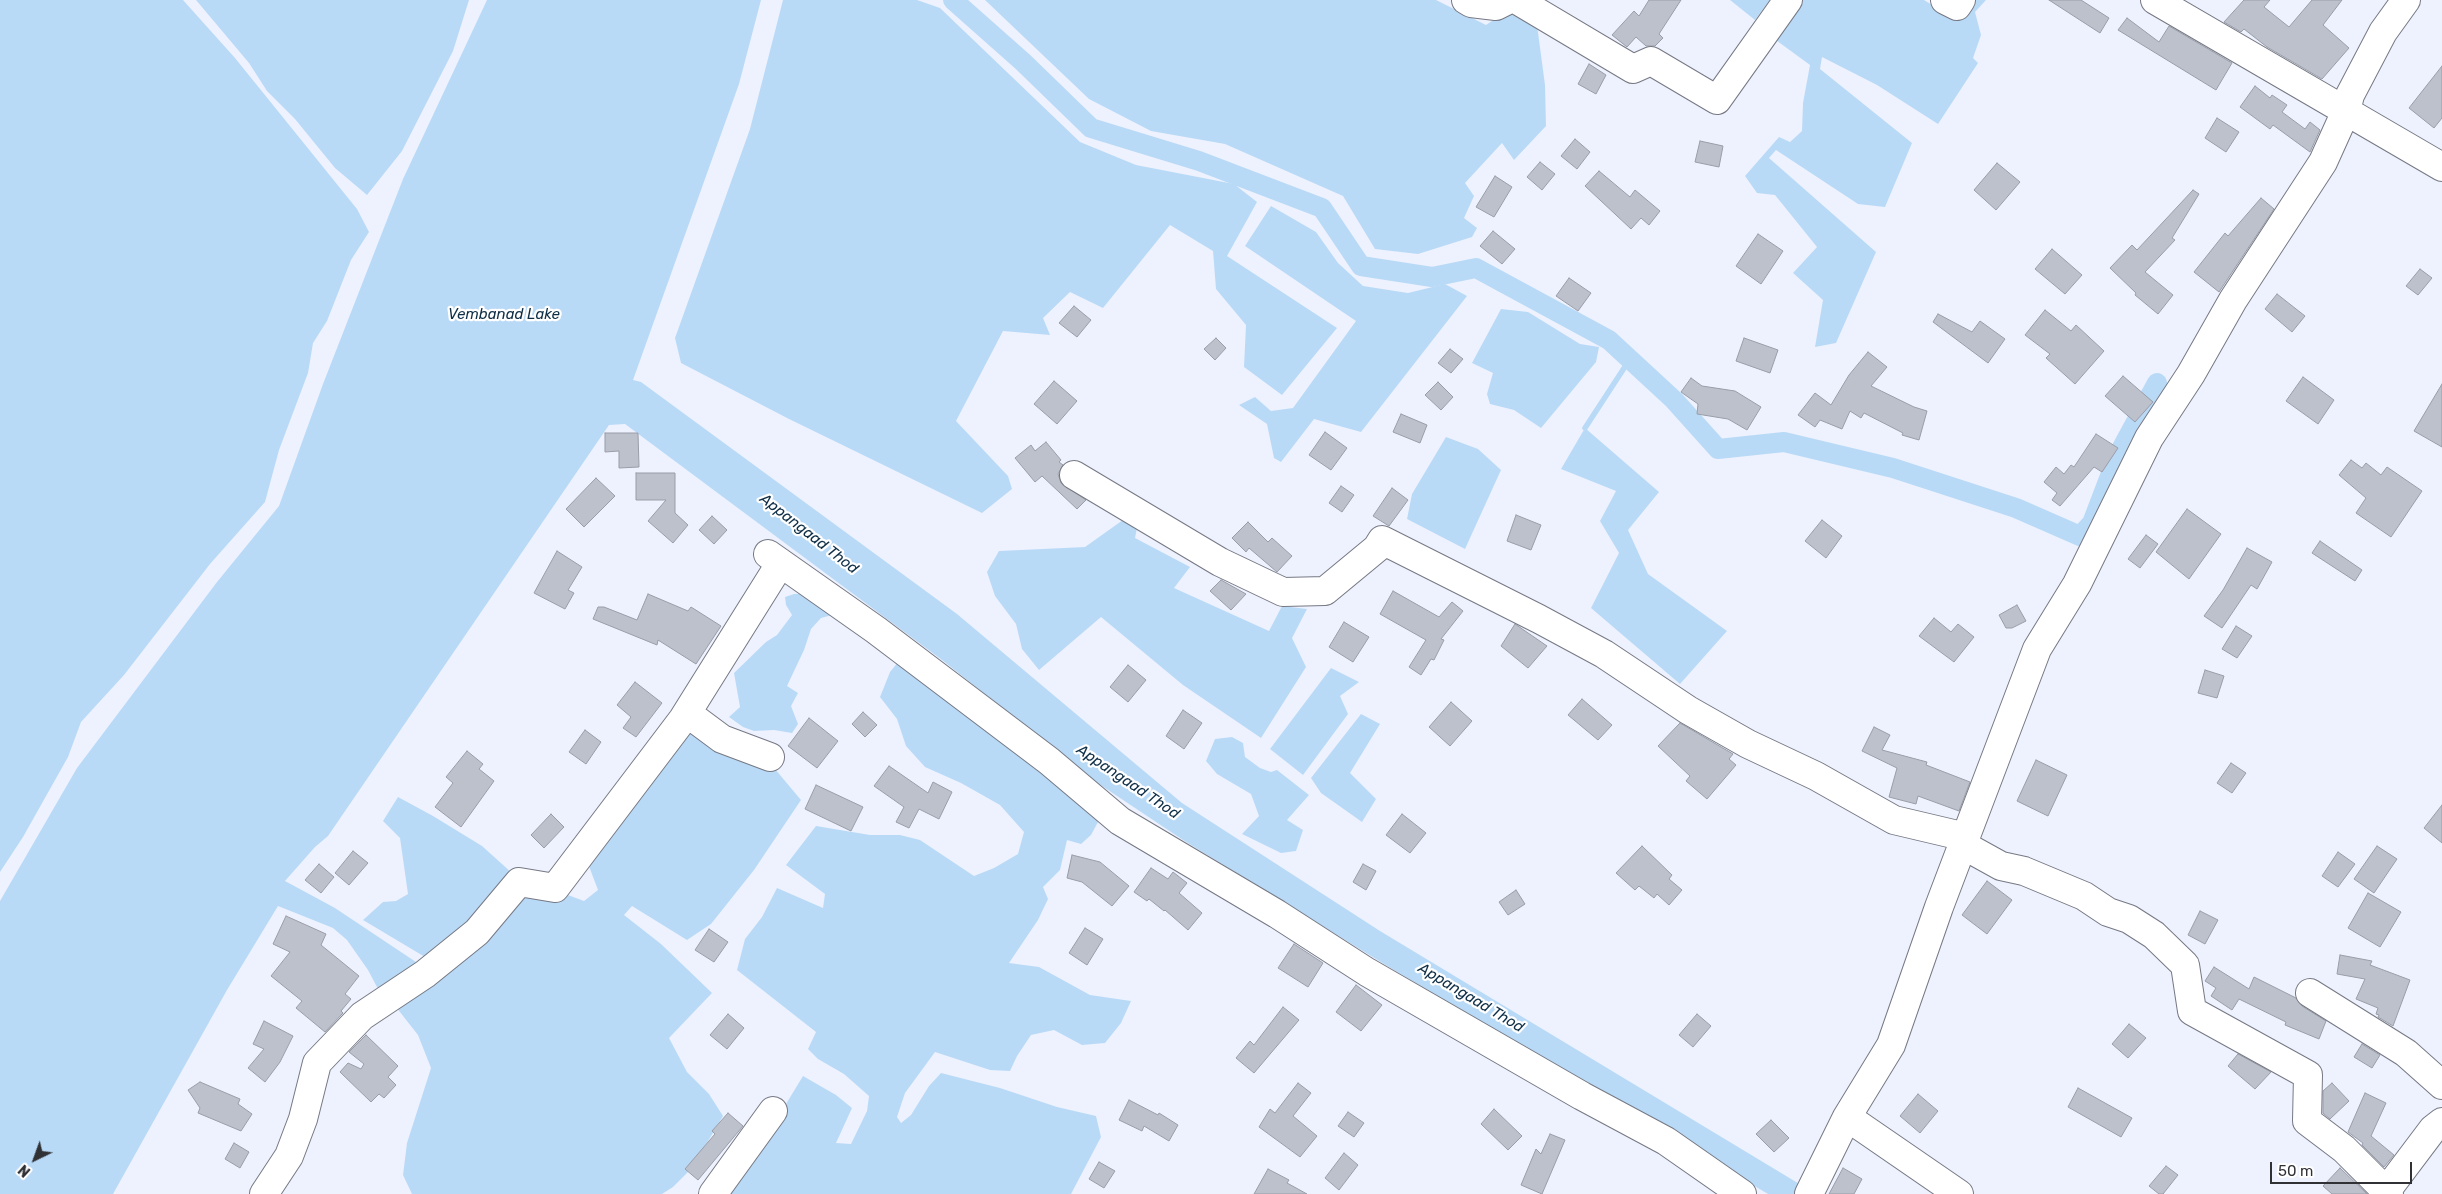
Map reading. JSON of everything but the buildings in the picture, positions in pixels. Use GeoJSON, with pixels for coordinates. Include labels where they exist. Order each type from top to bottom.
{"type":"FeatureCollection","features":[{"type":"Feature","properties":{"kind":"street"},"geometry":{"type":"LineString","coordinates":[[1466,0],[1471,4],[1496,6],[1508,0]]}},
{"type":"Feature","properties":{"kind":"street"},"geometry":{"type":"LineString","coordinates":[[1516,0],[1633,69],[1651,61],[1717,100],[1788,0]]}},
{"type":"Feature","properties":{"kind":"street"},"geometry":{"type":"LineString","coordinates":[[1946,0],[1957,6],[1960,0]]}},
{"type":"Feature","properties":{"kind":"street"},"geometry":{"type":"LineString","coordinates":[[2155,0],[2442,167]]}},
{"type":"Feature","properties":{"kind":"street"},"geometry":{"type":"LineString","coordinates":[[1811,1189],[1847,1117],[1891,1045],[2037,649],[2077,584],[2149,438],[2191,374],[2233,300],[2323,162],[2346,111],[2350,95],[2383,32],[2406,0]]}},
{"type":"Feature","properties":{"kind":"street"},"geometry":{"type":"LineString","coordinates":[[1074,475],[1220,562],[1283,592],[1325,591],[1377,548],[1382,540],[1604,654],[1688,710],[1739,739],[1816,776],[1894,820],[1965,841],[2001,866],[2024,871],[2084,896],[2108,912],[2129,919],[2154,936],[2184,965],[2192,1010],[2308,1075],[2308,1121],[2344,1149],[2386,1193],[2433,1128],[2442,1122]]}},
{"type":"Feature","properties":{"kind":"street"},"geometry":{"type":"LineString","coordinates":[[264,1194],[289,1156],[303,1119],[317,1062],[362,1016],[425,974],[477,932],[519,882],[555,888],[604,826],[687,713],[774,559],[884,636],[1049,761],[1120,821],[1277,914],[1367,972],[1582,1096],[1666,1141],[1742,1194]]}},
{"type":"Feature","properties":{"kind":"street"},"geometry":{"type":"LineString","coordinates":[[687,713],[722,739],[770,758]]}},
{"type":"Feature","properties":{"kind":"street"},"geometry":{"type":"LineString","coordinates":[[2310,993],[2406,1053],[2442,1085]]}},
{"type":"Feature","properties":{"kind":"street"},"geometry":{"type":"LineString","coordinates":[[713,1194],[773,1111]]}},
{"type":"Feature","properties":{"kind":"street"},"geometry":{"type":"LineString","coordinates":[[1847,1117],[1959,1194]]}},
{"type":"Feature","properties":{"kind":"water"},"geometry":{"type":"Polygon","coordinates":[[[0,0],[183,0],[235,58],[357,209],[369,232],[351,260],[327,321],[313,343],[308,373],[279,450],[265,502],[210,564],[124,675],[81,722],[68,757],[23,837],[0,872],[0,0]]]}},
{"type":"Feature","properties":{"kind":"water"},"geometry":{"type":"Polygon","coordinates":[[[196,0],[469,0],[453,51],[402,151],[367,195],[335,168],[295,119],[267,91],[249,63],[196,0]]]}},
{"type":"Feature","properties":{"kind":"water","name":"Vembanad Lake"},"geometry":{"type":"Polygon","coordinates":[[[487,0],[761,0],[739,84],[633,380],[641,382],[957,614],[1182,803],[1380,931],[1816,1194],[1768,1194],[1384,964],[1183,840],[1096,782],[942,660],[625,424],[609,425],[328,836],[315,847],[285,881],[335,908],[419,964],[391,991],[378,989],[368,970],[347,940],[333,928],[278,906],[227,990],[113,1194],[0,1194],[0,901],[77,768],[217,582],[279,506],[323,384],[403,179],[487,0]]]}},
{"type":"Feature","properties":{"kind":"water"},"geometry":{"type":"Polygon","coordinates":[[[783,0],[917,0],[940,8],[1080,142],[1136,165],[1234,184],[1257,202],[1227,256],[1337,328],[1282,395],[1244,367],[1246,325],[1216,289],[1213,251],[1170,225],[1103,308],[1070,292],[1043,318],[1050,335],[1003,331],[956,421],[1008,476],[1012,489],[982,513],[789,419],[681,363],[675,338],[750,129],[783,0]]]}},
{"type":"Feature","properties":{"kind":"water"},"geometry":{"type":"Polygon","coordinates":[[[985,0],[1436,0],[1486,25],[1511,8],[1537,25],[1545,85],[1546,126],[1514,160],[1502,143],[1465,183],[1474,196],[1464,218],[1477,228],[1472,237],[1418,254],[1375,249],[1343,196],[1225,144],[1151,131],[1089,99],[985,0]]]}},
{"type":"Feature","properties":{"kind":"water"},"geometry":{"type":"Polygon","coordinates":[[[1730,0],[1770,0],[1755,20],[1730,0]]]}},
{"type":"Feature","properties":{"kind":"water"},"geometry":{"type":"Polygon","coordinates":[[[1794,0],[1924,0],[1947,14],[1966,0],[1986,0],[1975,12],[1981,35],[1973,58],[1978,63],[1938,124],[1877,85],[1822,57],[1820,69],[1912,143],[1885,207],[1858,204],[1776,150],[1769,158],[1876,252],[1836,343],[1815,347],[1823,300],[1793,273],[1817,247],[1775,195],[1757,193],[1745,176],[1779,137],[1790,142],[1802,131],[1803,103],[1810,65],[1769,35],[1794,0]]]}},
{"type":"Feature","properties":{"kind":"water"},"geometry":{"type":"Polygon","coordinates":[[[1271,206],[1316,232],[1338,263],[1363,286],[1408,293],[1445,284],[1467,296],[1361,432],[1314,419],[1281,462],[1274,458],[1267,424],[1239,405],[1255,397],[1271,411],[1293,408],[1356,321],[1245,246],[1271,206]]]}},
{"type":"Feature","properties":{"kind":"water"},"geometry":{"type":"Polygon","coordinates":[[[1501,309],[1528,312],[1580,344],[1599,347],[1596,362],[1541,428],[1514,410],[1490,404],[1487,394],[1493,373],[1472,363],[1501,309]]]}},
{"type":"Feature","properties":{"kind":"water"},"geometry":{"type":"Polygon","coordinates":[[[1585,428],[1659,492],[1628,530],[1648,574],[1727,631],[1680,684],[1591,608],[1619,553],[1600,521],[1616,491],[1561,469],[1585,428]]]}},
{"type":"Feature","properties":{"kind":"water"},"geometry":{"type":"Polygon","coordinates":[[[1446,437],[1478,449],[1501,470],[1465,549],[1407,519],[1412,494],[1446,437]]]}},
{"type":"Feature","properties":{"kind":"water"},"geometry":{"type":"Polygon","coordinates":[[[1130,515],[1138,523],[1135,538],[1190,567],[1174,588],[1269,631],[1282,606],[1307,609],[1292,638],[1306,667],[1261,738],[1183,685],[1101,617],[1039,670],[1022,649],[1016,624],[995,596],[987,572],[999,551],[1085,547],[1130,515]]]}},
{"type":"Feature","properties":{"kind":"water"},"geometry":{"type":"Polygon","coordinates":[[[794,594],[804,594],[836,614],[821,618],[811,629],[804,650],[787,686],[798,693],[791,706],[798,724],[792,733],[774,730],[754,731],[743,727],[729,717],[740,707],[734,673],[766,642],[777,635],[792,615],[786,605],[785,597],[794,594]]]}},
{"type":"Feature","properties":{"kind":"water"},"geometry":{"type":"Polygon","coordinates":[[[898,662],[1104,811],[1091,835],[1081,844],[1067,840],[1060,870],[1043,887],[1048,899],[1038,920],[1009,963],[1039,967],[1090,995],[1131,1001],[1121,1023],[1105,1043],[1082,1045],[1054,1030],[1031,1035],[1017,1056],[1010,1071],[990,1070],[935,1052],[905,1093],[897,1117],[901,1123],[911,1115],[929,1086],[941,1073],[1000,1088],[1057,1107],[1096,1116],[1101,1137],[1071,1194],[718,1194],[786,1104],[803,1076],[836,1095],[852,1108],[836,1143],[851,1144],[867,1111],[869,1096],[844,1074],[818,1059],[808,1049],[816,1032],[737,970],[745,939],[762,917],[777,888],[823,908],[825,894],[786,865],[816,826],[870,835],[900,835],[920,840],[974,876],[994,868],[1018,854],[1024,832],[1000,805],[961,783],[925,767],[906,746],[897,719],[880,697],[890,672],[898,662]]]}},
{"type":"Feature","properties":{"kind":"water"},"geometry":{"type":"Polygon","coordinates":[[[1331,668],[1359,682],[1340,696],[1348,714],[1303,775],[1270,749],[1331,668]]]}},
{"type":"Feature","properties":{"kind":"water"},"geometry":{"type":"Polygon","coordinates":[[[1361,714],[1380,724],[1350,773],[1376,799],[1362,822],[1321,793],[1311,778],[1361,714]]]}},
{"type":"Feature","properties":{"kind":"water"},"geometry":{"type":"Polygon","coordinates":[[[691,732],[775,769],[801,800],[754,870],[711,924],[687,940],[632,906],[624,915],[661,944],[712,993],[669,1038],[687,1072],[709,1094],[723,1116],[692,1168],[673,1187],[662,1194],[412,1194],[403,1175],[407,1143],[431,1068],[418,1035],[396,1007],[450,964],[474,953],[511,906],[524,894],[568,895],[584,901],[598,890],[587,861],[691,732]]]}},
{"type":"Feature","properties":{"kind":"water"},"geometry":{"type":"Polygon","coordinates":[[[1232,737],[1243,743],[1245,757],[1260,768],[1271,772],[1277,770],[1309,795],[1287,820],[1303,830],[1296,851],[1281,853],[1242,834],[1259,816],[1251,794],[1217,774],[1206,761],[1215,739],[1232,737]]]}},
{"type":"Feature","properties":{"kind":"water"},"geometry":{"type":"Polygon","coordinates":[[[398,797],[482,846],[512,873],[468,929],[425,957],[363,920],[383,902],[396,901],[408,894],[400,838],[383,821],[398,797]]]}},
{"type":"Feature","properties":{"kind":"waterway"},"geometry":{"type":"LineString","coordinates":[[953,0],[1023,62],[1091,128],[1199,161],[1322,208],[1361,266],[1432,277],[1476,268],[1609,340],[1674,400],[1718,449],[1784,442],[1893,468],[2016,508],[2080,536],[2092,523],[2118,455],[2157,383]]}},
{"type":"Feature","properties":{"kind":"waterway"},"geometry":{"type":"LineString","coordinates":[[1585,428],[1630,359]]}},
{"type":"Feature","properties":{"kind":"water label","name":"Appangaad Thod"},"geometry":{"type":"Point","coordinates":[809,534]}},
{"type":"Feature","properties":{"kind":"water label","name":"Appangaad Thod"},"geometry":{"type":"Point","coordinates":[1128,782]}},
{"type":"Feature","properties":{"kind":"water label","name":"Appangaad Thod"},"geometry":{"type":"Point","coordinates":[1471,998]}}]}
